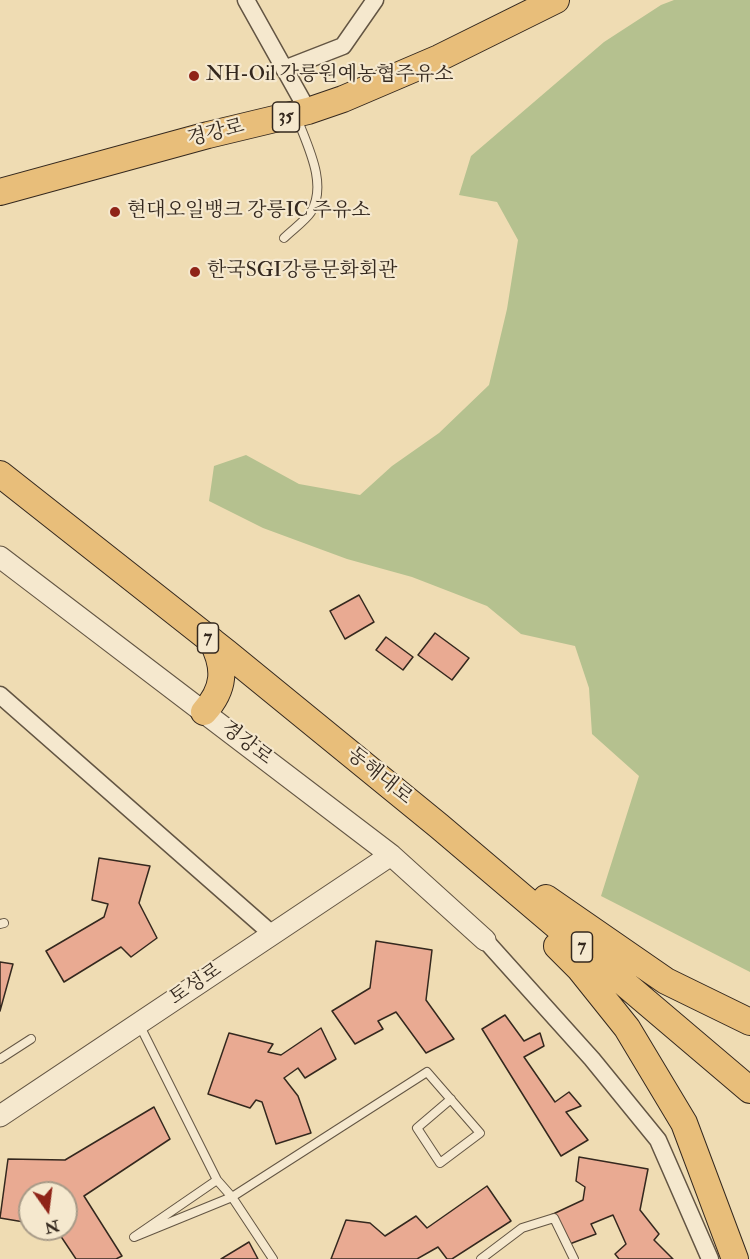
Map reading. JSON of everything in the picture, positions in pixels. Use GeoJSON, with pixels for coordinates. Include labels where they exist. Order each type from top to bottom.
{"type":"FeatureCollection","features":[{"type":"Feature","properties":{"kind":"main road","name":"경강로"},"geometry":{"type":"LineString","coordinates":[[0,192],[208,135],[302,113],[344,99],[439,58],[556,0]]}},
{"type":"Feature","properties":{"kind":"main road","name":"동해대로"},"geometry":{"type":"LineString","coordinates":[[0,474],[212,641],[439,826],[750,1090]]}},
{"type":"Feature","properties":{"kind":"main road"},"geometry":{"type":"LineString","coordinates":[[204,712],[215,700],[222,681],[221,657],[212,641]]}},
{"type":"Feature","properties":{"kind":"main road"},"geometry":{"type":"LineString","coordinates":[[413,805],[666,981],[750,1022]]}},
{"type":"Feature","properties":{"kind":"main road"},"geometry":{"type":"LineString","coordinates":[[439,826],[579,968],[627,1028],[684,1124],[735,1259]]}},
{"type":"Feature","properties":{"kind":"street"},"geometry":{"type":"LineString","coordinates":[[246,0],[284,69],[302,113]]}},
{"type":"Feature","properties":{"kind":"street"},"geometry":{"type":"LineString","coordinates":[[284,69],[343,46],[375,0]]}},
{"type":"Feature","properties":{"kind":"street","name":"경강로"},"geometry":{"type":"LineString","coordinates":[[0,557],[391,855],[485,940]]}},
{"type":"Feature","properties":{"kind":"street"},"geometry":{"type":"LineString","coordinates":[[0,696],[272,934]]}},
{"type":"Feature","properties":{"kind":"street","name":"토성로"},"geometry":{"type":"LineString","coordinates":[[0,1116],[391,855]]}},
{"type":"Feature","properties":{"kind":"street"},"geometry":{"type":"LineString","coordinates":[[485,940],[592,1059],[658,1140],[710,1259]]}},
{"type":"Feature","properties":{"kind":"lane"},"geometry":{"type":"LineString","coordinates":[[284,237],[311,212],[319,187],[302,113]]}},
{"type":"Feature","properties":{"kind":"lane"},"geometry":{"type":"LineString","coordinates":[[139,1023],[217,1180],[232,1197],[273,1259]]}},
{"type":"Feature","properties":{"kind":"lane"},"geometry":{"type":"LineString","coordinates":[[0,1059],[31,1039]]}},
{"type":"Feature","properties":{"kind":"lane"},"geometry":{"type":"LineString","coordinates":[[217,1180],[134,1236],[232,1197],[427,1072],[451,1099],[480,1133],[440,1162],[417,1128],[451,1099]]}},
{"type":"Feature","properties":{"kind":"lane"},"geometry":{"type":"LineString","coordinates":[[481,1259],[522,1228],[554,1218],[574,1259]]}},
{"type":"Feature","properties":{"kind":"green space"},"geometry":{"type":"Polygon","coordinates":[[[674,0],[750,0],[750,972],[601,896],[639,776],[592,734],[589,688],[575,646],[521,634],[487,606],[412,577],[347,559],[263,528],[209,501],[214,466],[246,455],[299,484],[360,495],[392,466],[439,433],[489,385],[507,309],[518,240],[497,202],[459,195],[471,156],[604,42],[661,5],[674,0]]]}},
{"type":"Feature","properties":{"kind":"building"},"geometry":{"type":"Polygon","coordinates":[[[359,595],[374,622],[345,639],[330,611],[359,595]]]}},
{"type":"Feature","properties":{"kind":"building"},"geometry":{"type":"Polygon","coordinates":[[[435,633],[469,658],[452,680],[418,655],[435,633]]]}},
{"type":"Feature","properties":{"kind":"building"},"geometry":{"type":"Polygon","coordinates":[[[386,637],[413,657],[403,670],[376,650],[386,637]]]}},
{"type":"Feature","properties":{"kind":"building"},"geometry":{"type":"Polygon","coordinates":[[[99,858],[150,866],[139,903],[157,938],[131,957],[121,947],[64,982],[46,951],[104,917],[108,904],[92,900],[99,858]]]}},
{"type":"Feature","properties":{"kind":"building"},"geometry":{"type":"Polygon","coordinates":[[[376,941],[432,950],[426,1000],[454,1039],[426,1053],[396,1012],[378,1021],[383,1029],[355,1044],[332,1011],[370,988],[376,941]]]}},
{"type":"Feature","properties":{"kind":"building"},"geometry":{"type":"Polygon","coordinates":[[[0,962],[13,964],[0,1011],[0,962]]]}},
{"type":"Feature","properties":{"kind":"building"},"geometry":{"type":"Polygon","coordinates":[[[505,1015],[524,1041],[540,1033],[544,1046],[524,1057],[555,1102],[569,1092],[581,1106],[566,1112],[588,1140],[561,1156],[482,1029],[505,1015]]]}},
{"type":"Feature","properties":{"kind":"building"},"geometry":{"type":"Polygon","coordinates":[[[321,1028],[336,1059],[305,1078],[298,1068],[284,1078],[298,1096],[311,1133],[276,1144],[262,1102],[256,1100],[250,1108],[208,1094],[229,1033],[273,1044],[268,1052],[281,1055],[321,1028]]]}},
{"type":"Feature","properties":{"kind":"building"},"geometry":{"type":"Polygon","coordinates":[[[154,1107],[170,1139],[84,1196],[122,1256],[116,1259],[76,1259],[64,1241],[78,1241],[78,1181],[18,1181],[18,1221],[0,1218],[8,1159],[65,1160],[154,1107]]]}},
{"type":"Feature","properties":{"kind":"building"},"geometry":{"type":"Polygon","coordinates":[[[579,1157],[648,1169],[640,1210],[659,1234],[654,1240],[673,1259],[619,1259],[615,1254],[626,1244],[613,1215],[591,1224],[596,1234],[567,1245],[551,1215],[583,1200],[585,1187],[576,1181],[579,1157]]]}},
{"type":"Feature","properties":{"kind":"building"},"geometry":{"type":"Polygon","coordinates":[[[487,1186],[511,1221],[452,1259],[447,1259],[438,1247],[417,1259],[331,1259],[346,1220],[370,1223],[385,1236],[416,1216],[427,1228],[487,1186]]]}},
{"type":"Feature","properties":{"kind":"building"},"geometry":{"type":"Polygon","coordinates":[[[249,1242],[258,1259],[221,1259],[249,1242]]]}},
{"type":"Feature","properties":{"kind":"place","name":"NH-Oil 강릉원예농협주유소"},"geometry":{"type":"Point","coordinates":[194,76]}},
{"type":"Feature","properties":{"kind":"place","name":"현대오일뱅크 강릉IC 주유소"},"geometry":{"type":"Point","coordinates":[115,212]}},
{"type":"Feature","properties":{"kind":"place","name":"한국SGI강릉문화회관"},"geometry":{"type":"Point","coordinates":[195,272]}}]}
